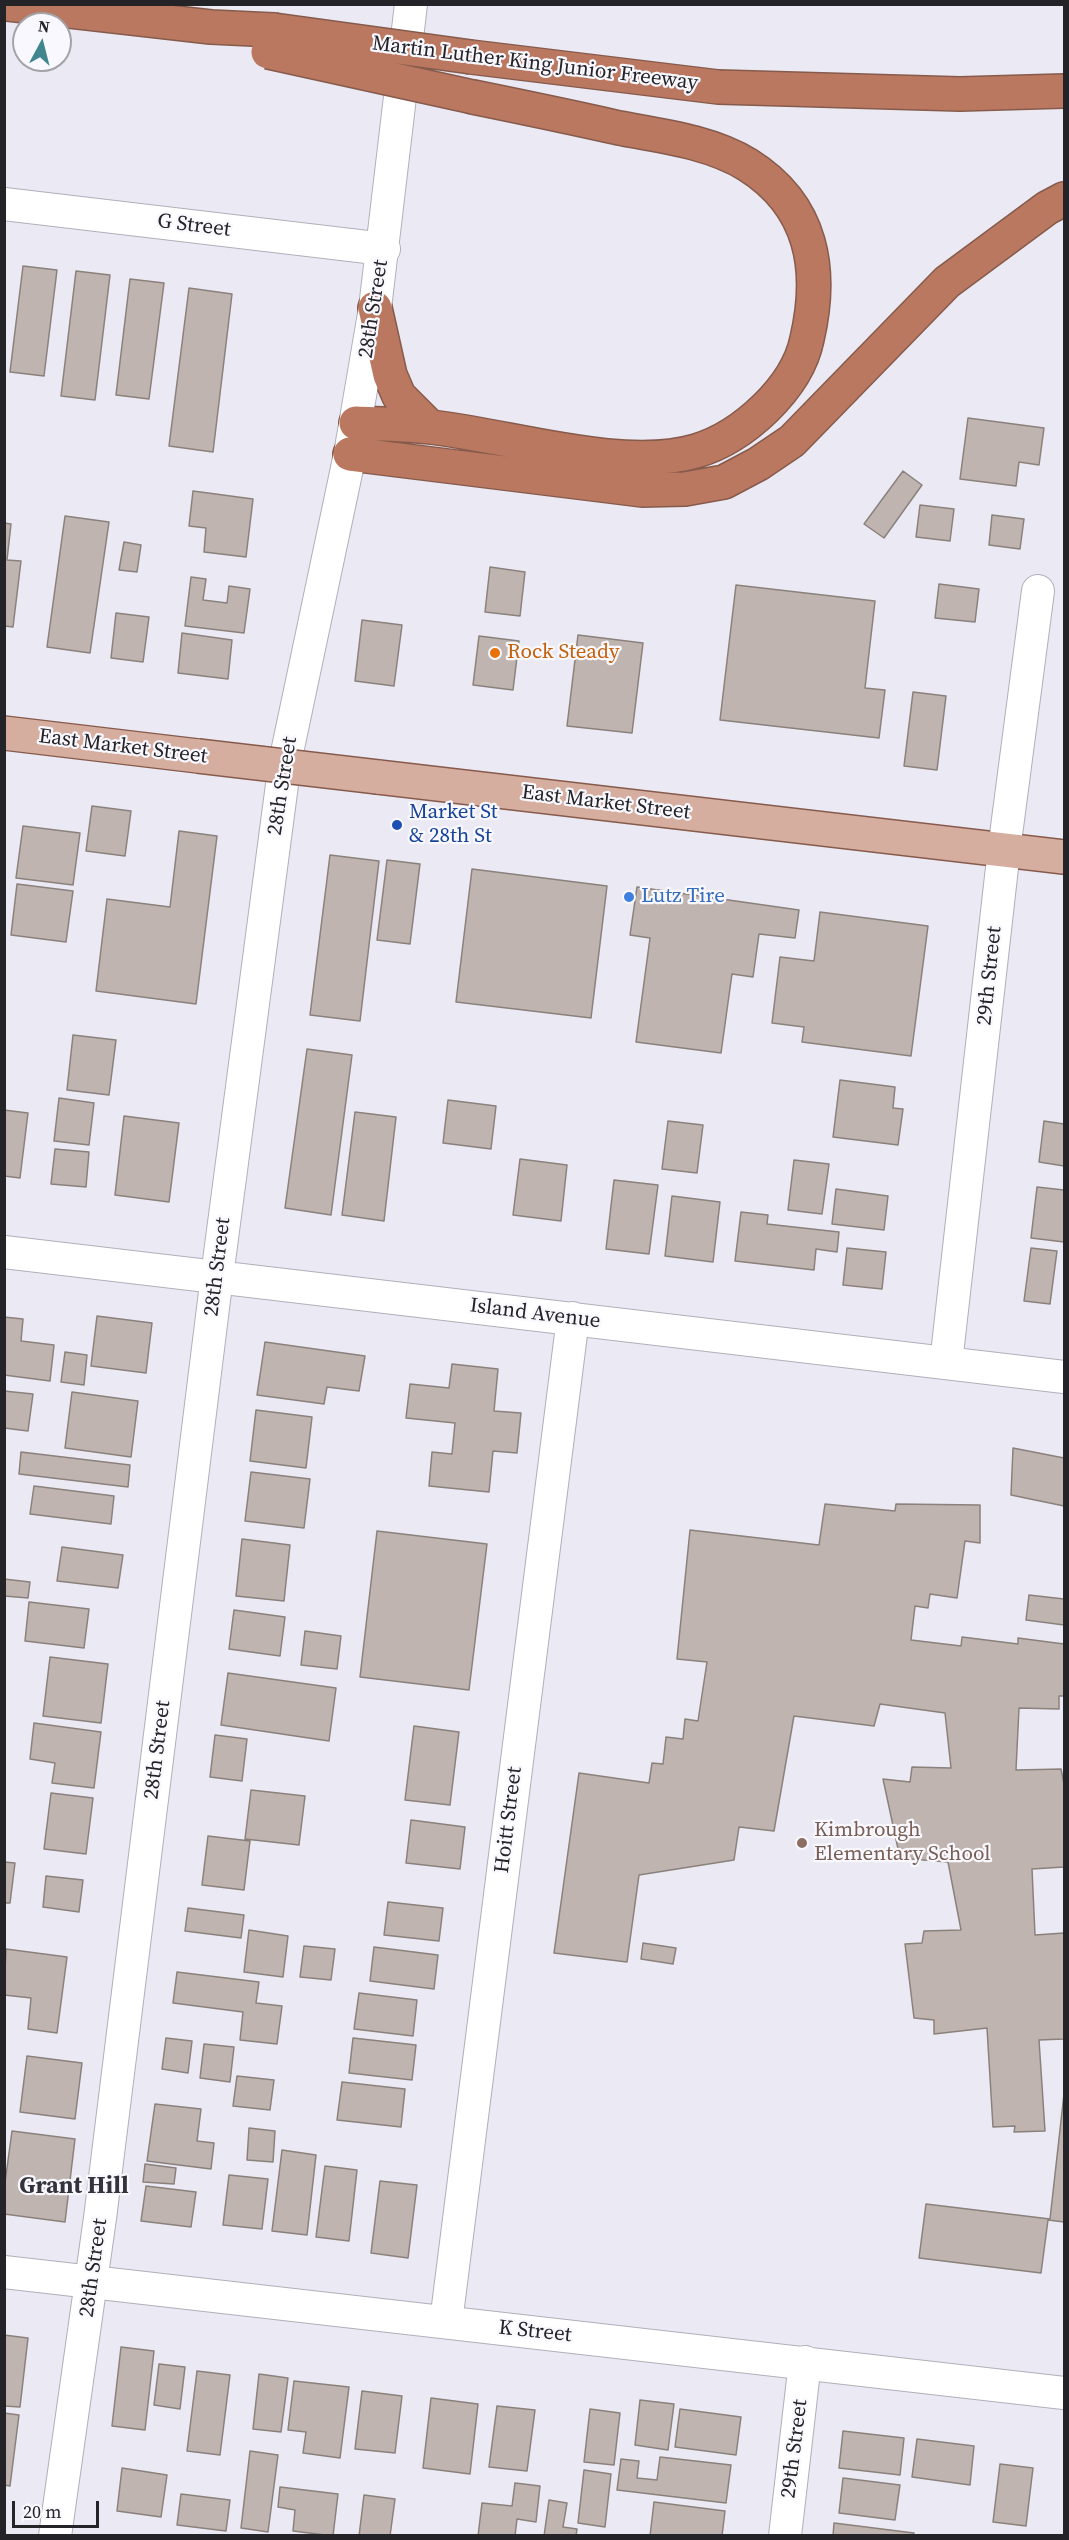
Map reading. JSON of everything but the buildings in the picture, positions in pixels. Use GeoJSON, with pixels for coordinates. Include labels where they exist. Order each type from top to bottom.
{"type":"FeatureCollection","features":[{"type":"Feature","properties":{"kind":"highway","name":"Martin Luther King Junior Freeway"},"geometry":{"type":"LineString","coordinates":[[8,4],[211,27],[271,41],[471,57],[718,87],[960,94],[1065,91]]}},
{"type":"Feature","properties":{"kind":"highway"},"geometry":{"type":"LineString","coordinates":[[271,41],[473,97],[671,138],[716,151],[748,165],[775,188],[799,218],[813,255],[815,307],[805,352],[777,397],[741,429],[696,451],[657,457],[612,456],[430,427],[356,423]]}},
{"type":"Feature","properties":{"kind":"highway"},"geometry":{"type":"LineString","coordinates":[[350,454],[642,490],[685,489],[723,482],[758,464],[792,441],[947,282],[1047,208],[1065,199]]}},
{"type":"Feature","properties":{"kind":"highway"},"geometry":{"type":"LineString","coordinates":[[375,308],[390,375],[399,396],[430,427]]}},
{"type":"Feature","properties":{"kind":"main road","name":"East Market Street"},"geometry":{"type":"LineString","coordinates":[[4,733],[1065,858]]}},
{"type":"Feature","properties":{"kind":"street","name":"28th Street"},"geometry":{"type":"LineString","coordinates":[[55,2535],[92,2281],[216,1276],[285,762],[356,423],[384,249],[411,4]]}},
{"type":"Feature","properties":{"kind":"street","name":"G Street"},"geometry":{"type":"LineString","coordinates":[[4,204],[384,249]]}},
{"type":"Feature","properties":{"kind":"street","name":"29th Street"},"geometry":{"type":"LineString","coordinates":[[946,1363],[1004,850],[1038,591]]}},
{"type":"Feature","properties":{"kind":"street","name":"Island Avenue"},"geometry":{"type":"LineString","coordinates":[[4,1252],[1065,1377]]}},
{"type":"Feature","properties":{"kind":"street","name":"Hoitt Street"},"geometry":{"type":"LineString","coordinates":[[446,2322],[573,1318]]}},
{"type":"Feature","properties":{"kind":"street","name":"K Street"},"geometry":{"type":"LineString","coordinates":[[4,2272],[1065,2393]]}},
{"type":"Feature","properties":{"kind":"street","name":"29th Street"},"geometry":{"type":"LineString","coordinates":[[785,2535],[805,2362]]}},
{"type":"Feature","properties":{"kind":"place","name":"Rock Steady"},"geometry":{"type":"Point","coordinates":[495,653]}},
{"type":"Feature","properties":{"kind":"place","name":"Market St & 28th St"},"geometry":{"type":"Point","coordinates":[397,825]}},
{"type":"Feature","properties":{"kind":"place","name":"Lutz Tire"},"geometry":{"type":"Point","coordinates":[629,897]}},
{"type":"Feature","properties":{"kind":"place","name":"Kimbrough Elementary School"},"geometry":{"type":"Point","coordinates":[802,1843]}},
{"type":"Feature","properties":{"kind":"district","name":"Grant Hill"},"geometry":{"type":"Point","coordinates":[74,2187]}}]}
